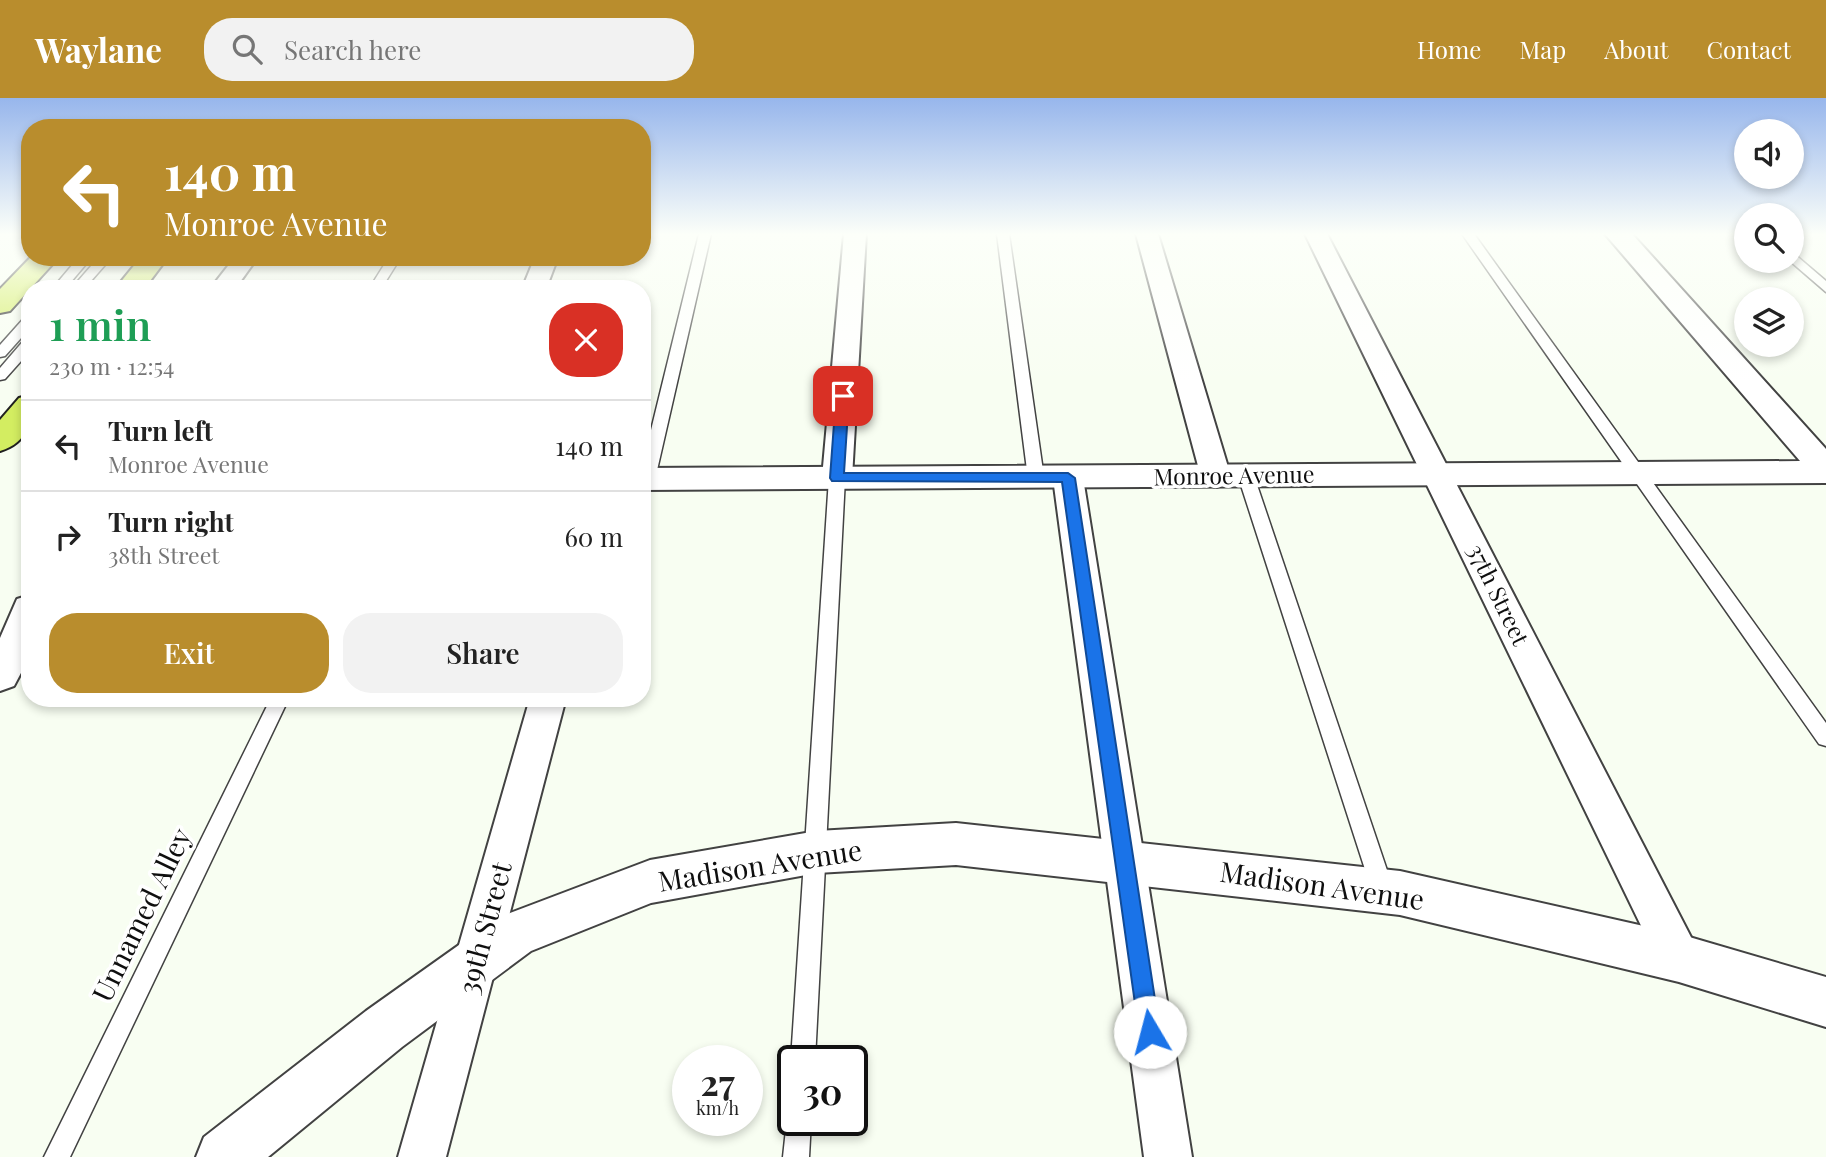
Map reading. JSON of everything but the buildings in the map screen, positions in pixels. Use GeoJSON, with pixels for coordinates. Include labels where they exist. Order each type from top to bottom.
{"type":"FeatureCollection","features":[{"type":"Feature","properties":{"kind":"highway"},"geometry":{"type":"LineString","coordinates":[[0,305],[21,283]]}},
{"type":"Feature","properties":{"kind":"highway"},"geometry":{"type":"LineString","coordinates":[[0,440],[21,416]]}},
{"type":"Feature","properties":{"kind":"street"},"geometry":{"type":"LineString","coordinates":[[837,478],[851,283]]}},
{"type":"Feature","properties":{"kind":"street"},"geometry":{"type":"LineString","coordinates":[[1164,283],[1231,476]]}},
{"type":"Feature","properties":{"kind":"street","name":"37th Street"},"geometry":{"type":"LineString","coordinates":[[1341,283],[1679,958]]}},
{"type":"Feature","properties":{"kind":"street"},"geometry":{"type":"LineString","coordinates":[[1661,283],[1826,471]]}},
{"type":"Feature","properties":{"kind":"street","name":"Monroe Avenue"},"geometry":{"type":"LineString","coordinates":[[651,479],[1826,471]]}},
{"type":"Feature","properties":{"kind":"street"},"geometry":{"type":"LineString","coordinates":[[1052,478],[1124,861],[1168,1157]]}},
{"type":"Feature","properties":{"kind":"street"},"geometry":{"type":"LineString","coordinates":[[0,675],[21,635]]}},
{"type":"Feature","properties":{"kind":"street","name":"39th Street"},"geometry":{"type":"LineString","coordinates":[[422,1157],[545,707]]}},
{"type":"Feature","properties":{"kind":"street","name":"Madison Avenue"},"geometry":{"type":"LineString","coordinates":[[223,1157],[384,1029],[514,934],[650,882],[817,852],[956,844],[1382,891],[1679,958],[1826,1002]]}},
{"type":"Feature","properties":{"kind":"lane"},"geometry":{"type":"LineString","coordinates":[[651,454],[693,283]]}},
{"type":"Feature","properties":{"kind":"lane"},"geometry":{"type":"LineString","coordinates":[[1013,283],[1052,478]]}},
{"type":"Feature","properties":{"kind":"lane"},"geometry":{"type":"LineString","coordinates":[[1503,283],[1826,738]]}},
{"type":"Feature","properties":{"kind":"lane"},"geometry":{"type":"LineString","coordinates":[[0,353],[21,330]]}},
{"type":"Feature","properties":{"kind":"lane"},"geometry":{"type":"LineString","coordinates":[[0,376],[21,352]]}},
{"type":"Feature","properties":{"kind":"lane"},"geometry":{"type":"LineString","coordinates":[[1231,476],[1382,891]]}},
{"type":"Feature","properties":{"kind":"lane"},"geometry":{"type":"LineString","coordinates":[[804,1045],[837,478]]}},
{"type":"Feature","properties":{"kind":"lane","name":"Unnamed Alley"},"geometry":{"type":"LineString","coordinates":[[57,1157],[276,707]]}},
{"type":"Feature","properties":{"kind":"lane"},"geometry":{"type":"LineString","coordinates":[[796,1157],[798,1136]]}},
{"type":"Feature","properties":{"kind":"route"},"geometry":{"type":"LineString","coordinates":[[843,396],[837,478],[1068,478],[1150,1032]]}}]}
